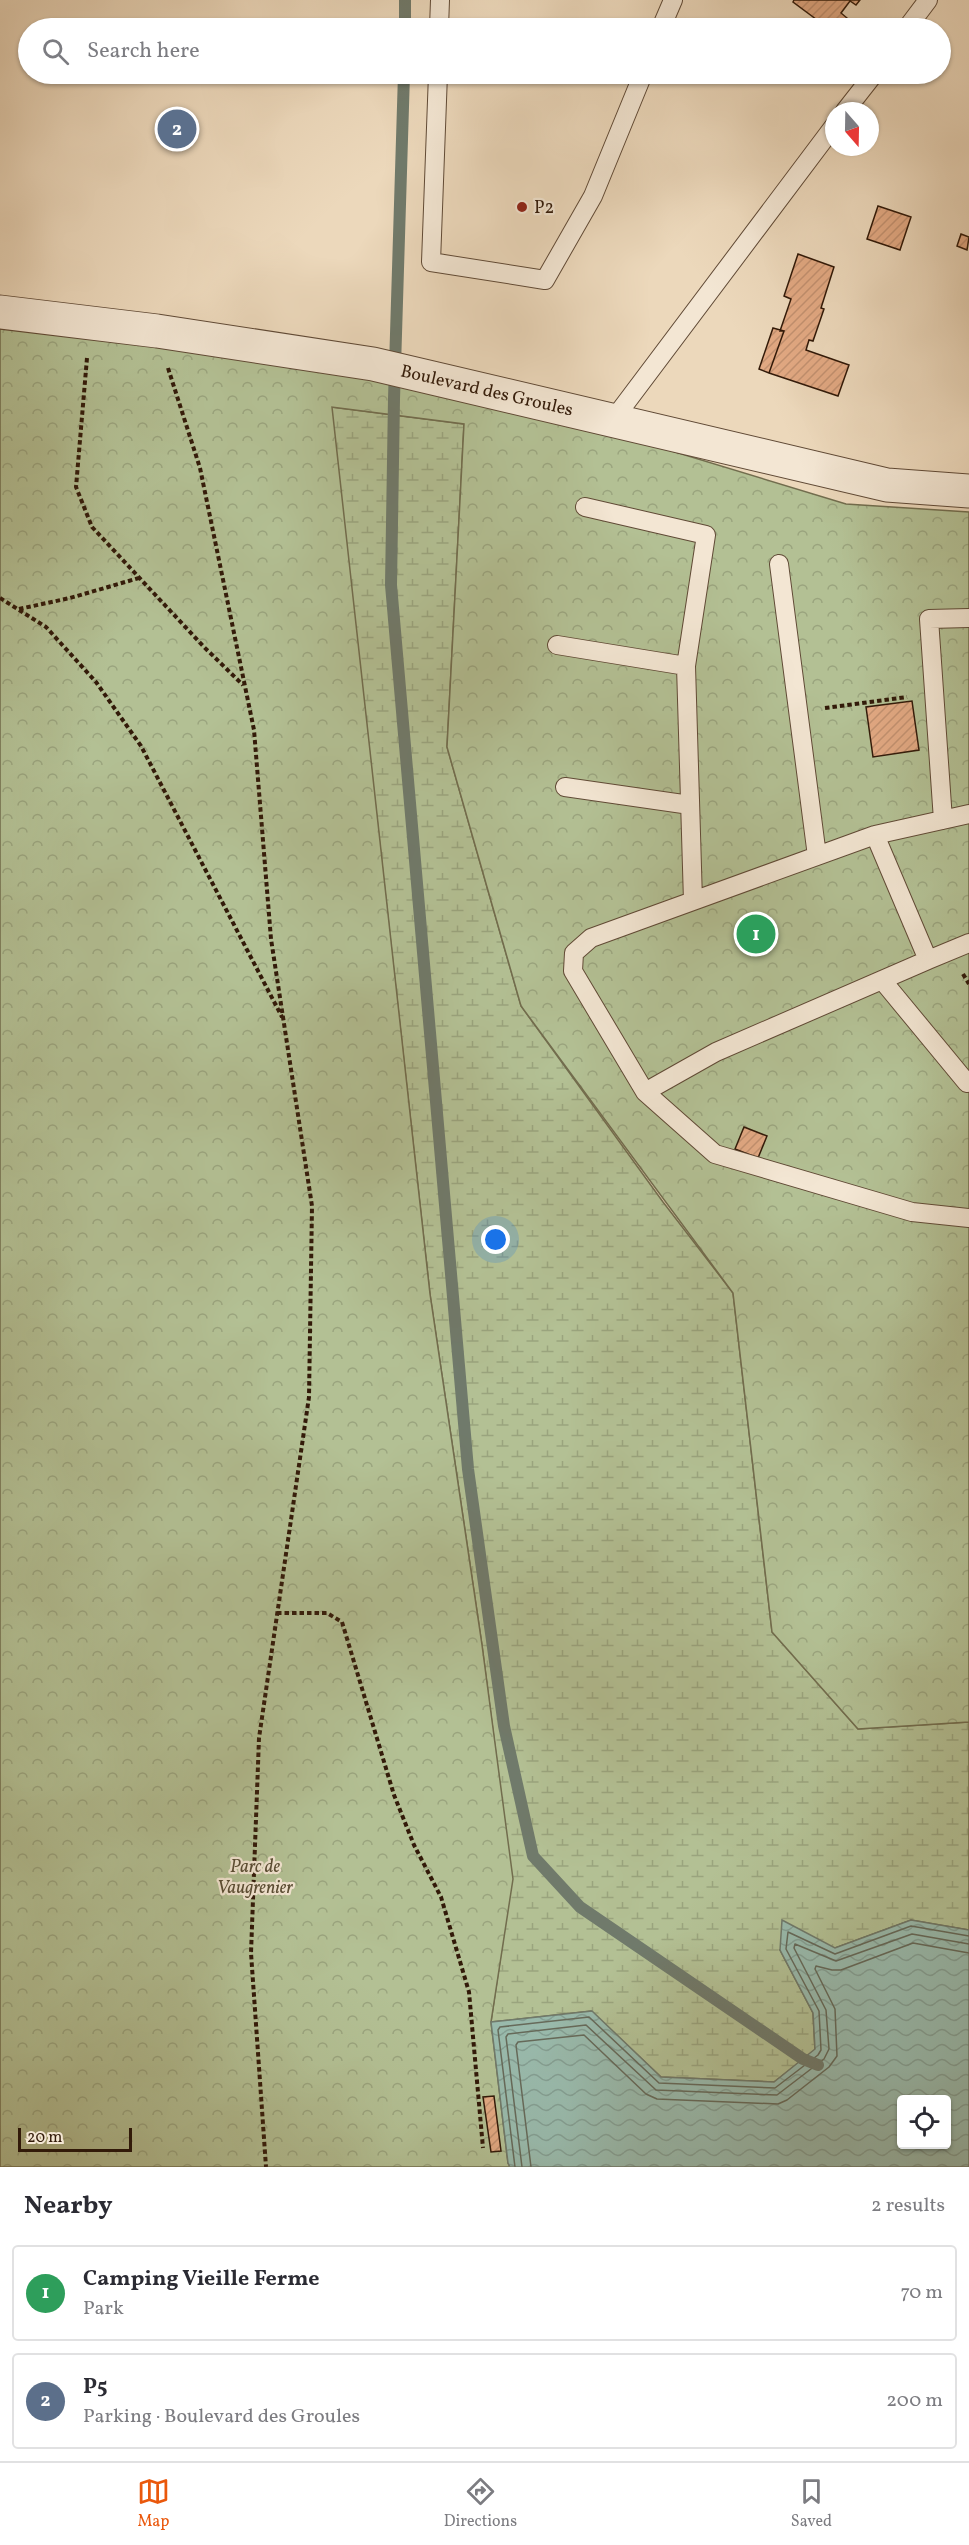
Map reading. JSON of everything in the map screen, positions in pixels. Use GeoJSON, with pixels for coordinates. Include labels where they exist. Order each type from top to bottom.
{"type":"FeatureCollection","features":[{"type":"Feature","properties":{"kind":"street","name":"Boulevard des Groules"},"geometry":{"type":"LineString","coordinates":[[0,312],[157,331],[373,364],[887,485],[969,491]]}},
{"type":"Feature","properties":{"kind":"lane"},"geometry":{"type":"LineString","coordinates":[[439,18],[440,0]]}},
{"type":"Feature","properties":{"kind":"lane"},"geometry":{"type":"LineString","coordinates":[[665,18],[673,0]]}},
{"type":"Feature","properties":{"kind":"lane"},"geometry":{"type":"LineString","coordinates":[[914,18],[928,0]]}},
{"type":"Feature","properties":{"kind":"lane"},"geometry":{"type":"LineString","coordinates":[[438,84],[431,262],[545,280],[593,196],[639,84]]}},
{"type":"Feature","properties":{"kind":"lane"},"geometry":{"type":"LineString","coordinates":[[852,102],[866,84]]}},
{"type":"Feature","properties":{"kind":"lane"},"geometry":{"type":"LineString","coordinates":[[613,420],[825,138]]}},
{"type":"Feature","properties":{"kind":"lane"},"geometry":{"type":"LineString","coordinates":[[585,507],[706,535],[686,666],[693,901]]}},
{"type":"Feature","properties":{"kind":"lane"},"geometry":{"type":"LineString","coordinates":[[779,564],[817,856]]}},
{"type":"Feature","properties":{"kind":"lane"},"geometry":{"type":"LineString","coordinates":[[943,820],[929,620],[969,618]]}},
{"type":"Feature","properties":{"kind":"lane"},"geometry":{"type":"LineString","coordinates":[[556,645],[686,666]]}},
{"type":"Feature","properties":{"kind":"lane"},"geometry":{"type":"LineString","coordinates":[[565,787],[690,805]]}},
{"type":"Feature","properties":{"kind":"lane"},"geometry":{"type":"LineString","coordinates":[[969,814],[875,835],[591,938],[574,953],[573,971],[645,1092],[715,1154],[912,1212],[969,1218]]}},
{"type":"Feature","properties":{"kind":"lane"},"geometry":{"type":"LineString","coordinates":[[875,835],[928,960]]}},
{"type":"Feature","properties":{"kind":"lane"},"geometry":{"type":"LineString","coordinates":[[645,1092],[716,1052],[969,943]]}},
{"type":"Feature","properties":{"kind":"lane"},"geometry":{"type":"LineString","coordinates":[[882,980],[968,1083]]}},
{"type":"Feature","properties":{"kind":"path"},"geometry":{"type":"LineString","coordinates":[[92,324],[83,385],[76,487],[92,527],[204,647],[245,686]]}},
{"type":"Feature","properties":{"kind":"path"},"geometry":{"type":"LineString","coordinates":[[157,331],[200,468],[254,730],[271,939],[312,1206],[309,1397],[259,1738],[251,1953],[266,2167]]}},
{"type":"Feature","properties":{"kind":"path"},"geometry":{"type":"LineString","coordinates":[[18,609],[70,598],[139,578]]}},
{"type":"Feature","properties":{"kind":"path"},"geometry":{"type":"LineString","coordinates":[[0,598],[46,627],[89,674],[141,746],[283,1020]]}},
{"type":"Feature","properties":{"kind":"path"},"geometry":{"type":"LineString","coordinates":[[847,705],[934,694]]}},
{"type":"Feature","properties":{"kind":"path"},"geometry":{"type":"LineString","coordinates":[[278,1613],[327,1613],[342,1622],[394,1795],[414,1845],[441,1897],[469,1992],[483,2148]]}},
{"type":"Feature","properties":{"kind":"green space","name":"Parc de Vaugrenier"},"geometry":{"type":"Polygon","coordinates":[[[0,327],[390,371],[530,408],[846,504],[969,512],[969,1722],[858,1729],[772,1632],[733,1293],[521,1006],[447,747],[464,424],[332,407],[430,1294],[482,1645],[513,1879],[491,2022],[510,2167],[0,2167],[0,327]]]}},
{"type":"Feature","properties":{"kind":"green space"},"geometry":{"type":"Polygon","coordinates":[[[331,407],[464,424],[447,747],[521,1006],[663,1202],[733,1293],[772,1632],[858,1729],[969,1722],[969,1930],[911,1920],[835,1948],[780,1950],[813,2013],[815,2050],[774,2082],[661,2077],[591,2011],[491,2022],[512,1879],[482,1645],[430,1294],[331,407]]]}},
{"type":"Feature","properties":{"kind":"water"},"geometry":{"type":"Polygon","coordinates":[[[782,1920],[835,1948],[911,1920],[969,1930],[969,2167],[510,2167],[508,2163],[491,2022],[592,2011],[661,2077],[774,2082],[815,2049],[813,2013],[780,1950],[782,1920]]]}},
{"type":"Feature","properties":{"kind":"building"},"geometry":{"type":"Polygon","coordinates":[[[794,0],[860,0],[856,5],[850,1],[841,13],[847,18],[815,18],[793,2],[794,0]]]}},
{"type":"Feature","properties":{"kind":"building"},"geometry":{"type":"Polygon","coordinates":[[[878,206],[911,217],[900,250],[867,239],[878,206]]]}},
{"type":"Feature","properties":{"kind":"building"},"geometry":{"type":"Polygon","coordinates":[[[961,234],[969,237],[967,250],[957,246],[961,234]]]}},
{"type":"Feature","properties":{"kind":"building"},"geometry":{"type":"Polygon","coordinates":[[[798,254],[834,267],[821,308],[824,309],[813,341],[809,340],[806,350],[849,365],[838,396],[769,373],[784,331],[780,331],[791,299],[784,296],[798,254]]]}},
{"type":"Feature","properties":{"kind":"building"},"geometry":{"type":"Polygon","coordinates":[[[773,328],[784,331],[769,373],[759,369],[773,328]]]}},
{"type":"Feature","properties":{"kind":"building"},"geometry":{"type":"Polygon","coordinates":[[[912,701],[919,750],[873,757],[866,707],[912,701]]]}},
{"type":"Feature","properties":{"kind":"building"},"geometry":{"type":"Polygon","coordinates":[[[744,1127],[767,1136],[758,1158],[735,1149],[744,1127]]]}},
{"type":"Feature","properties":{"kind":"building"},"geometry":{"type":"Polygon","coordinates":[[[494,2096],[501,2151],[491,2152],[483,2097],[494,2096]]]}},
{"type":"Feature","properties":{"kind":"waterway"},"geometry":{"type":"LineString","coordinates":[[405,0],[405,18]]}},
{"type":"Feature","properties":{"kind":"waterway"},"geometry":{"type":"LineString","coordinates":[[404,84],[391,585],[468,1469],[504,1726],[533,1856],[580,1907],[803,2059],[818,2065]]}},
{"type":"Feature","properties":{"kind":"place","name":"P5"},"geometry":{"type":"Point","coordinates":[177,129]}},
{"type":"Feature","properties":{"kind":"place","name":"P2"},"geometry":{"type":"Point","coordinates":[522,207]}},
{"type":"Feature","properties":{"kind":"place","name":"Camping Vieille Ferme"},"geometry":{"type":"Point","coordinates":[756,934]}}]}
